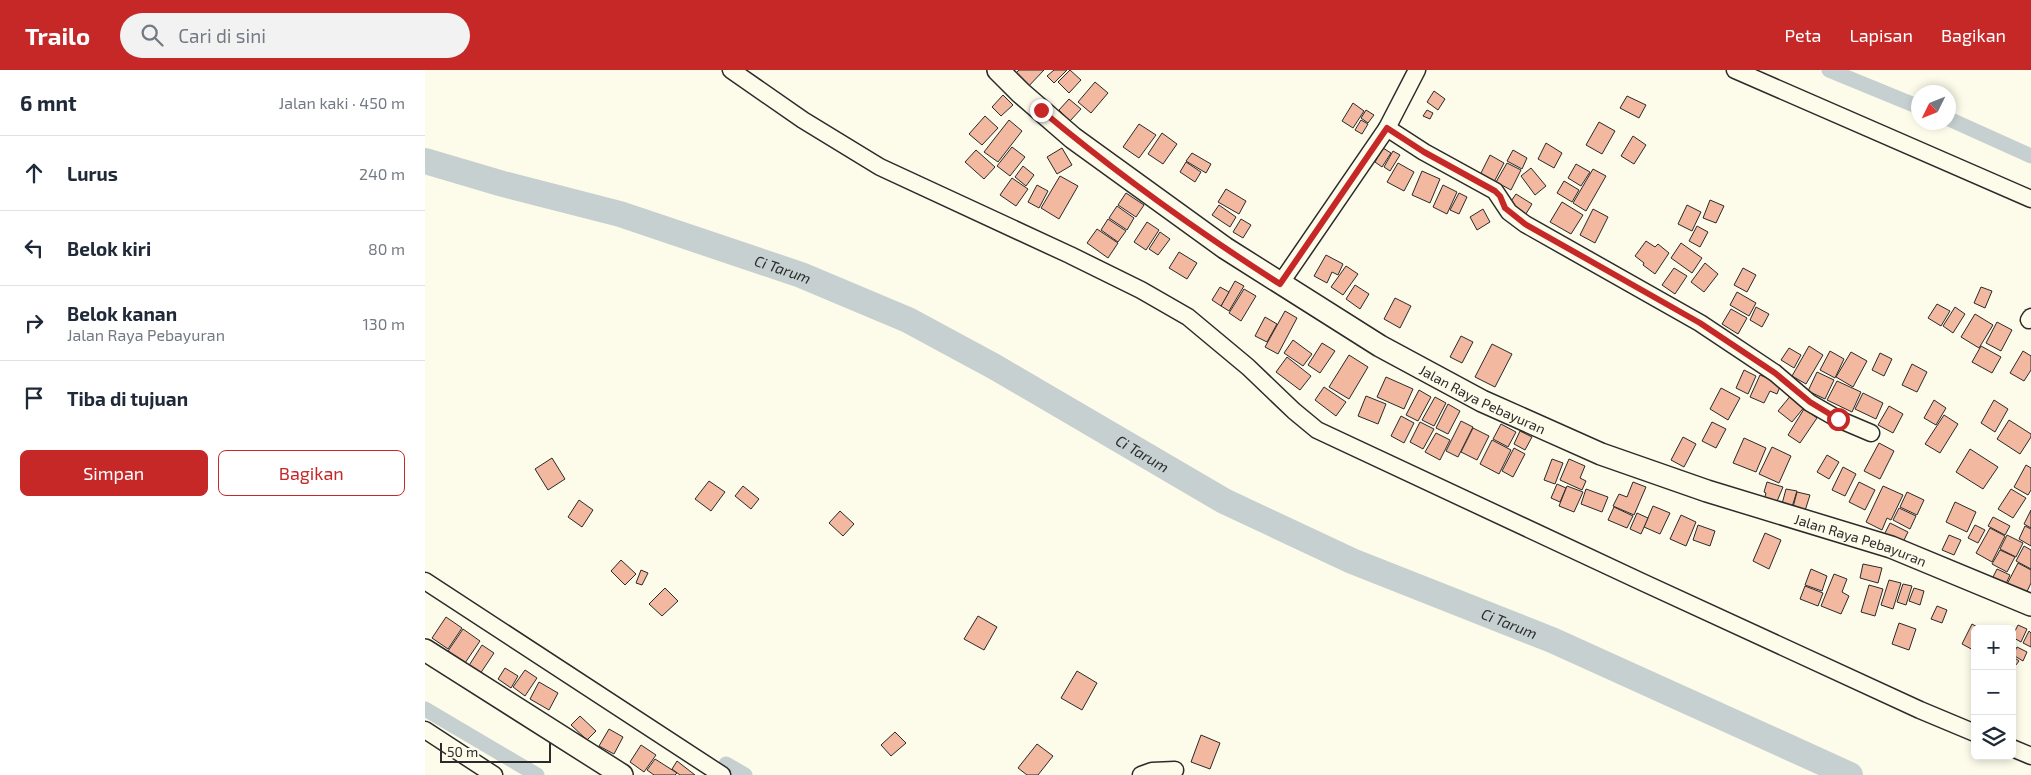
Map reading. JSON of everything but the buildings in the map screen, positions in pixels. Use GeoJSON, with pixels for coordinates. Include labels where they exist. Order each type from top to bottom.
{"type":"FeatureCollection","features":[{"type":"Feature","properties":{"kind":"main road","name":"Jalan Raya Pebayuran"},"geometry":{"type":"LineString","coordinates":[[998,70],[1021,93],[1073,138],[1225,248],[1380,346],[1474,396],[1601,454],[1698,488],[1891,547],[2031,605]]}},
{"type":"Feature","properties":{"kind":"main road"},"geometry":{"type":"LineString","coordinates":[[425,650],[622,775]]}},
{"type":"Feature","properties":{"kind":"street"},"geometry":{"type":"LineString","coordinates":[[731,70],[803,120],[880,167],[1070,255],[1141,290],[1188,317],[1248,367],[1305,421],[1330,436],[1920,710],[1971,730]]}},
{"type":"Feature","properties":{"kind":"street"},"geometry":{"type":"LineString","coordinates":[[1280,284],[1387,128],[1417,70]]}},
{"type":"Feature","properties":{"kind":"street"},"geometry":{"type":"LineString","coordinates":[[1735,70],[2031,199]]}},
{"type":"Feature","properties":{"kind":"street"},"geometry":{"type":"LineString","coordinates":[[1387,128],[1424,152],[1495,191],[1500,196],[1505,208],[1525,224],[1700,323],[1775,373],[1810,402],[1838,419],[1871,433]]}},
{"type":"Feature","properties":{"kind":"street"},"geometry":{"type":"LineString","coordinates":[[425,580],[722,775]]}},
{"type":"Feature","properties":{"kind":"street"},"geometry":{"type":"LineString","coordinates":[[425,730],[494,775]]}},
{"type":"Feature","properties":{"kind":"street"},"geometry":{"type":"LineString","coordinates":[[2016,750],[2031,756]]}},
{"type":"Feature","properties":{"kind":"street"},"geometry":{"type":"LineString","coordinates":[[1141,775],[1152,771],[1175,770]]}},
{"type":"Feature","properties":{"kind":"waterway"},"geometry":{"type":"LineString","coordinates":[[1829,70],[1911,104]]}},
{"type":"Feature","properties":{"kind":"waterway"},"geometry":{"type":"LineString","coordinates":[[1956,122],[2031,156]]}},
{"type":"Feature","properties":{"kind":"waterway","name":"Ci Tarum"},"geometry":{"type":"LineString","coordinates":[[425,161],[503,184],[620,214],[801,275],[908,320],[995,367],[1224,501],[1352,561],[1552,640],[1850,775]]}},
{"type":"Feature","properties":{"kind":"waterway"},"geometry":{"type":"LineString","coordinates":[[425,709],[537,775]]}},
{"type":"Feature","properties":{"kind":"waterway"},"geometry":{"type":"LineString","coordinates":[[726,764],[745,775]]}},
{"type":"Feature","properties":{"kind":"route"},"geometry":{"type":"LineString","coordinates":[[1041,110],[1073,138],[1225,248],[1280,284],[1387,128],[1424,152],[1495,191],[1500,196],[1505,208],[1525,224],[1700,323],[1775,373],[1810,402],[1838,419]]}}]}
